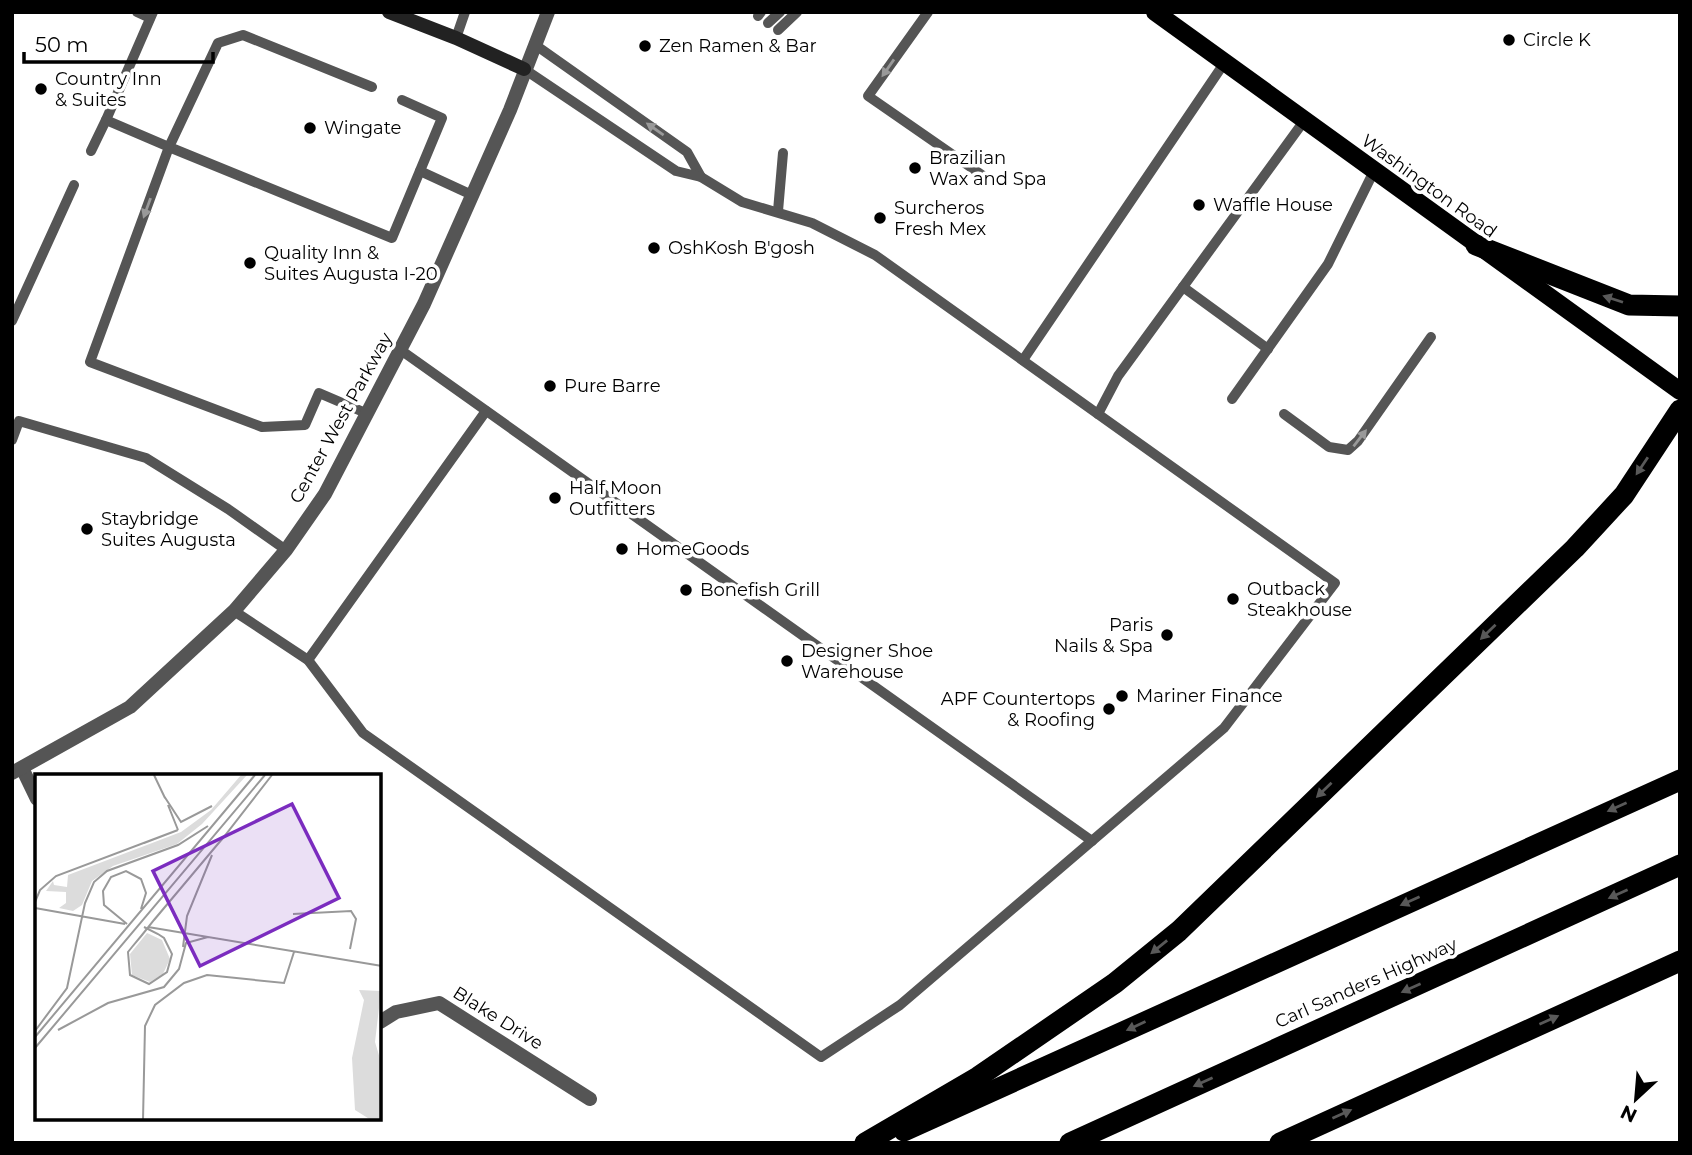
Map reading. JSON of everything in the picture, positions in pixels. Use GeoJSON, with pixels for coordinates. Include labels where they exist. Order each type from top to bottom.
{"type":"FeatureCollection","features":[{"type":"Feature","properties":{"kind":"highway"},"geometry":{"type":"LineString","coordinates":[[1476,245],[1629,304],[1680,306]]}},
{"type":"Feature","properties":{"kind":"highway"},"geometry":{"type":"LineString","coordinates":[[865,1143],[978,1077],[1115,983],[1179,931],[1575,548],[1624,495],[1680,410]]}},
{"type":"Feature","properties":{"kind":"highway"},"geometry":{"type":"LineString","coordinates":[[874,1143],[942,1115],[1680,779]]}},
{"type":"Feature","properties":{"kind":"highway","name":"Carl Sanders Highway"},"geometry":{"type":"LineString","coordinates":[[1070,1143],[1680,865]]}},
{"type":"Feature","properties":{"kind":"highway"},"geometry":{"type":"LineString","coordinates":[[1280,1143],[1680,961]]}},
{"type":"Feature","properties":{"kind":"main road","name":"Washington Road"},"geometry":{"type":"LineString","coordinates":[[1155,12],[1680,391]]}},
{"type":"Feature","properties":{"kind":"street"},"geometry":{"type":"LineString","coordinates":[[389,12],[457,38],[524,69]]}},
{"type":"Feature","properties":{"kind":"street","name":"Center West Parkway"},"geometry":{"type":"LineString","coordinates":[[18,771],[130,707],[234,611],[286,550],[325,494],[402,351],[510,110],[548,12]]}},
{"type":"Feature","properties":{"kind":"street"},"geometry":{"type":"LineString","coordinates":[[18,771],[35,796]]}},
{"type":"Feature","properties":{"kind":"street","name":"Blake Drive"},"geometry":{"type":"LineString","coordinates":[[382,1021],[396,1012],[439,1003],[590,1099]]}},
{"type":"Feature","properties":{"kind":"lane"},"geometry":{"type":"LineString","coordinates":[[91,151],[152,15],[137,12]]}},
{"type":"Feature","properties":{"kind":"lane"},"geometry":{"type":"LineString","coordinates":[[457,38],[465,12]]}},
{"type":"Feature","properties":{"kind":"lane"},"geometry":{"type":"LineString","coordinates":[[779,12],[773,27],[797,12]]}},
{"type":"Feature","properties":{"kind":"lane"},"geometry":{"type":"LineString","coordinates":[[928,12],[869,96],[982,175]]}},
{"type":"Feature","properties":{"kind":"lane"},"geometry":{"type":"LineString","coordinates":[[368,414],[319,393],[305,425],[262,428],[90,362],[169,147],[218,43],[243,35],[372,87]]}},
{"type":"Feature","properties":{"kind":"lane"},"geometry":{"type":"LineString","coordinates":[[534,44],[687,152],[701,177]]}},
{"type":"Feature","properties":{"kind":"lane"},"geometry":{"type":"LineString","coordinates":[[1023,360],[1225,62]]}},
{"type":"Feature","properties":{"kind":"lane"},"geometry":{"type":"LineString","coordinates":[[234,611],[308,660],[363,733],[821,1057],[900,1005],[1224,728],[1335,583],[876,255],[812,223],[742,202],[701,177],[676,171],[524,69]]}},
{"type":"Feature","properties":{"kind":"lane"},"geometry":{"type":"LineString","coordinates":[[106,120],[392,238],[442,118],[402,100]]}},
{"type":"Feature","properties":{"kind":"lane"},"geometry":{"type":"LineString","coordinates":[[1098,414],[1118,376],[1304,121]]}},
{"type":"Feature","properties":{"kind":"lane"},"geometry":{"type":"LineString","coordinates":[[778,211],[783,153]]}},
{"type":"Feature","properties":{"kind":"lane"},"geometry":{"type":"LineString","coordinates":[[420,171],[472,195]]}},
{"type":"Feature","properties":{"kind":"lane"},"geometry":{"type":"LineString","coordinates":[[1232,398],[1328,264],[1374,171]]}},
{"type":"Feature","properties":{"kind":"lane"},"geometry":{"type":"LineString","coordinates":[[12,321],[74,185]]}},
{"type":"Feature","properties":{"kind":"lane"},"geometry":{"type":"LineString","coordinates":[[1183,287],[1268,349]]}},
{"type":"Feature","properties":{"kind":"lane"},"geometry":{"type":"LineString","coordinates":[[1284,414],[1329,447],[1348,450],[1358,441],[1431,337]]}},
{"type":"Feature","properties":{"kind":"lane"},"geometry":{"type":"LineString","coordinates":[[402,351],[1092,841]]}},
{"type":"Feature","properties":{"kind":"lane"},"geometry":{"type":"LineString","coordinates":[[308,660],[486,411]]}},
{"type":"Feature","properties":{"kind":"lane"},"geometry":{"type":"LineString","coordinates":[[12,440],[16,420],[146,458],[228,509],[286,550]]}},
{"type":"Feature","properties":{"kind":"place","name":"Circle K"},"geometry":{"type":"Point","coordinates":[1509,40]}},
{"type":"Feature","properties":{"kind":"place","name":"Zen Ramen & Bar"},"geometry":{"type":"Point","coordinates":[645,46]}},
{"type":"Feature","properties":{"kind":"place","name":"Country Inn & Suites"},"geometry":{"type":"Point","coordinates":[41,89]}},
{"type":"Feature","properties":{"kind":"place","name":"Wingate"},"geometry":{"type":"Point","coordinates":[310,128]}},
{"type":"Feature","properties":{"kind":"place","name":"Brazilian Wax and Spa"},"geometry":{"type":"Point","coordinates":[915,168]}},
{"type":"Feature","properties":{"kind":"place","name":"Waffle House"},"geometry":{"type":"Point","coordinates":[1199,205]}},
{"type":"Feature","properties":{"kind":"place","name":"Surcheros Fresh Mex"},"geometry":{"type":"Point","coordinates":[880,218]}},
{"type":"Feature","properties":{"kind":"place","name":"OshKosh B'gosh"},"geometry":{"type":"Point","coordinates":[654,248]}},
{"type":"Feature","properties":{"kind":"place","name":"Quality Inn & Suites Augusta I-20"},"geometry":{"type":"Point","coordinates":[250,263]}},
{"type":"Feature","properties":{"kind":"place","name":"Pure Barre"},"geometry":{"type":"Point","coordinates":[550,386]}},
{"type":"Feature","properties":{"kind":"place","name":"Half Moon Outfitters"},"geometry":{"type":"Point","coordinates":[555,498]}},
{"type":"Feature","properties":{"kind":"place","name":"Staybridge Suites Augusta"},"geometry":{"type":"Point","coordinates":[87,529]}},
{"type":"Feature","properties":{"kind":"place","name":"HomeGoods"},"geometry":{"type":"Point","coordinates":[622,549]}},
{"type":"Feature","properties":{"kind":"place","name":"Bonefish Grill"},"geometry":{"type":"Point","coordinates":[686,590]}},
{"type":"Feature","properties":{"kind":"place","name":"Outback Steakhouse"},"geometry":{"type":"Point","coordinates":[1233,599]}},
{"type":"Feature","properties":{"kind":"place","name":"Paris Nails & Spa"},"geometry":{"type":"Point","coordinates":[1167,635]}},
{"type":"Feature","properties":{"kind":"place","name":"Designer Shoe Warehouse"},"geometry":{"type":"Point","coordinates":[787,661]}},
{"type":"Feature","properties":{"kind":"place","name":"Mariner Finance"},"geometry":{"type":"Point","coordinates":[1122,696]}},
{"type":"Feature","properties":{"kind":"place","name":"APF Countertops & Roofing"},"geometry":{"type":"Point","coordinates":[1109,709]}}]}
